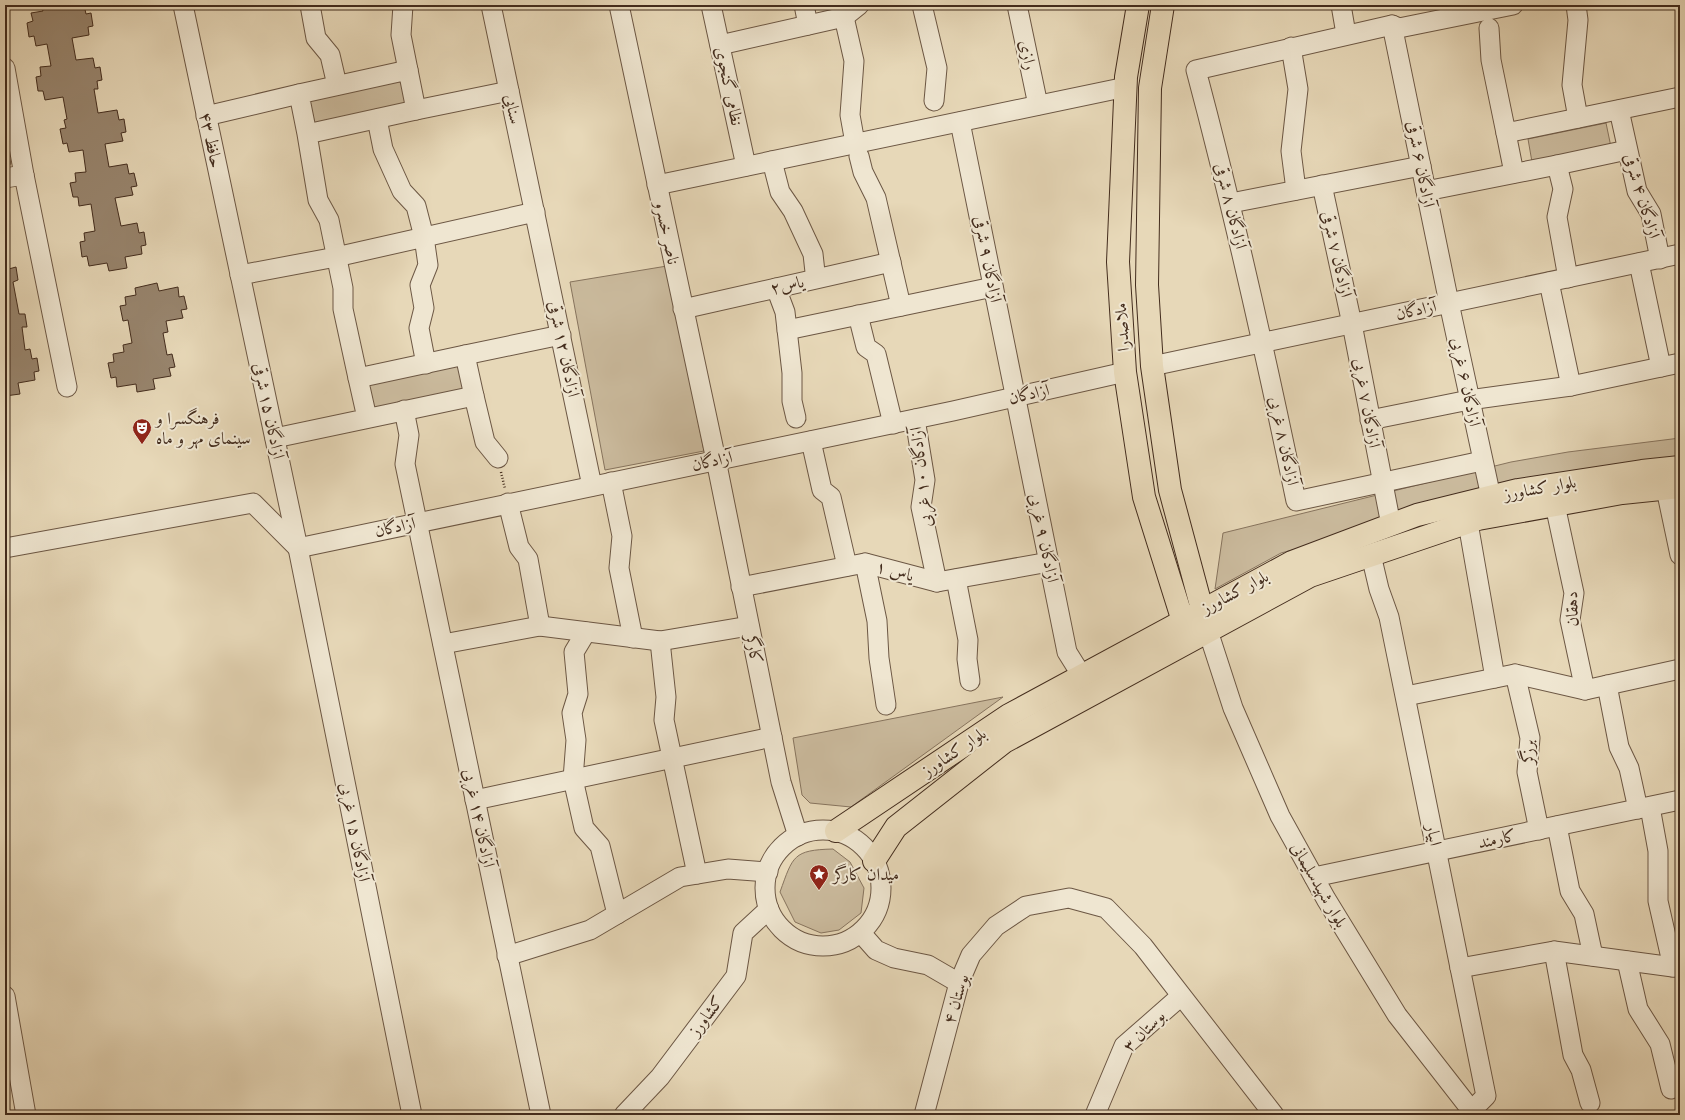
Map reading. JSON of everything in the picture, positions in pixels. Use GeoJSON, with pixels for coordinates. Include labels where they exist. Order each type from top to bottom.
{"type":"FeatureCollection","features":[{"type":"Feature","properties":{"kind":"main road","name":"ملاصدرا"},"geometry":{"type":"LineString","coordinates":[[1138,5],[1126,87],[1118,262],[1125,372],[1144,497],[1181,621],[1199,636]]}},
{"type":"Feature","properties":{"kind":"main road","name":"ملاصدرا"},"geometry":{"type":"LineString","coordinates":[[1163,5],[1150,88],[1147,285],[1152,366],[1170,490],[1202,610],[1199,636]]}},
{"type":"Feature","properties":{"kind":"main road","name":"بلوار کشاورز"},"geometry":{"type":"LineString","coordinates":[[836,831],[1009,715],[1292,562],[1417,515],[1518,490],[1642,471],[1680,467]]}},
{"type":"Feature","properties":{"kind":"main road","name":"بلوار کشاورز"},"geometry":{"type":"LineString","coordinates":[[874,861],[896,827],[1004,742],[1310,576],[1478,519],[1622,493],[1673,488]]}},
{"type":"Feature","properties":{"kind":"street","name":"حافظ ۴۳"},"geometry":{"type":"LineString","coordinates":[[182,5],[240,275]]}},
{"type":"Feature","properties":{"kind":"street"},"geometry":{"type":"LineString","coordinates":[[310,5],[316,38],[330,55],[337,86]]}},
{"type":"Feature","properties":{"kind":"street"},"geometry":{"type":"LineString","coordinates":[[403,5],[401,35],[416,110]]}},
{"type":"Feature","properties":{"kind":"street","name":"سنایی"},"geometry":{"type":"LineString","coordinates":[[491,5],[535,212]]}},
{"type":"Feature","properties":{"kind":"street","name":"ناصر خسرو"},"geometry":{"type":"LineString","coordinates":[[619,5],[716,460]]}},
{"type":"Feature","properties":{"kind":"street","name":"نظامی گنجوی"},"geometry":{"type":"LineString","coordinates":[[711,5],[746,166]]}},
{"type":"Feature","properties":{"kind":"street"},"geometry":{"type":"LineString","coordinates":[[804,5],[808,25]]}},
{"type":"Feature","properties":{"kind":"street"},"geometry":{"type":"LineString","coordinates":[[720,45],[844,17],[859,5]]}},
{"type":"Feature","properties":{"kind":"street"},"geometry":{"type":"LineString","coordinates":[[922,5],[937,68],[934,101]]}},
{"type":"Feature","properties":{"kind":"street","name":"رازی"},"geometry":{"type":"LineString","coordinates":[[1017,5],[1038,105]]}},
{"type":"Feature","properties":{"kind":"street"},"geometry":{"type":"LineString","coordinates":[[1341,5],[1346,34]]}},
{"type":"Feature","properties":{"kind":"street"},"geometry":{"type":"LineString","coordinates":[[1296,190],[1291,151],[1298,89],[1291,47],[1392,24],[1399,28],[1444,12],[1513,5]]}},
{"type":"Feature","properties":{"kind":"street"},"geometry":{"type":"LineString","coordinates":[[1576,5],[1578,20],[1572,85],[1578,118]]}},
{"type":"Feature","properties":{"kind":"street"},"geometry":{"type":"LineString","coordinates":[[844,17],[854,61],[850,115],[863,172],[876,198],[901,306]]}},
{"type":"Feature","properties":{"kind":"street","name":"آزادگان ۶ شرقی"},"geometry":{"type":"LineString","coordinates":[[1392,24],[1449,303]]}},
{"type":"Feature","properties":{"kind":"street"},"geometry":{"type":"LineString","coordinates":[[1489,28],[1491,60],[1514,173]]}},
{"type":"Feature","properties":{"kind":"street","name":"آزادگان ۸ شرقی"},"geometry":{"type":"LineString","coordinates":[[1263,343],[1231,203],[1196,70],[1291,47]]}},
{"type":"Feature","properties":{"kind":"street"},"geometry":{"type":"LineString","coordinates":[[5,68],[24,175],[67,387]]}},
{"type":"Feature","properties":{"kind":"street"},"geometry":{"type":"LineString","coordinates":[[206,116],[408,70]]}},
{"type":"Feature","properties":{"kind":"street"},"geometry":{"type":"LineString","coordinates":[[657,185],[772,161],[857,150],[960,122],[1126,87]]}},
{"type":"Feature","properties":{"kind":"street"},"geometry":{"type":"LineString","coordinates":[[307,134],[509,91]]}},
{"type":"Feature","properties":{"kind":"street"},"geometry":{"type":"LineString","coordinates":[[299,94],[318,200],[330,220],[343,288],[343,309],[367,418]]}},
{"type":"Feature","properties":{"kind":"street"},"geometry":{"type":"LineString","coordinates":[[1506,133],[1680,97]]}},
{"type":"Feature","properties":{"kind":"street","name":"آزادگان ۴ شرقی"},"geometry":{"type":"LineString","coordinates":[[1619,110],[1637,191],[1651,214],[1660,259]]}},
{"type":"Feature","properties":{"kind":"street"},"geometry":{"type":"LineString","coordinates":[[377,119],[383,149],[402,191],[416,206],[424,237],[428,265],[420,286],[424,308],[419,328],[426,364]]}},
{"type":"Feature","properties":{"kind":"street","name":"آزادگان ۹ شرقی"},"geometry":{"type":"LineString","coordinates":[[960,122],[1015,397]]}},
{"type":"Feature","properties":{"kind":"street"},"geometry":{"type":"LineString","coordinates":[[1426,191],[1627,150]]}},
{"type":"Feature","properties":{"kind":"street"},"geometry":{"type":"LineString","coordinates":[[772,161],[780,192],[794,211],[813,254],[815,272]]}},
{"type":"Feature","properties":{"kind":"street"},"geometry":{"type":"LineString","coordinates":[[1557,164],[1563,189],[1557,217],[1568,278]]}},
{"type":"Feature","properties":{"kind":"street"},"geometry":{"type":"LineString","coordinates":[[1231,203],[1421,166]]}},
{"type":"Feature","properties":{"kind":"street"},"geometry":{"type":"LineString","coordinates":[[5,178],[24,175]]}},
{"type":"Feature","properties":{"kind":"street","name":"آزادگان ۷ شرقی"},"geometry":{"type":"LineString","coordinates":[[1322,185],[1352,324]]}},
{"type":"Feature","properties":{"kind":"street"},"geometry":{"type":"LineString","coordinates":[[240,275],[336,257],[535,212]]}},
{"type":"Feature","properties":{"kind":"street","name":"آزادگان ۱۲ شرقی"},"geometry":{"type":"LineString","coordinates":[[535,212],[592,486]]}},
{"type":"Feature","properties":{"kind":"street","name":"آزادگان"},"geometry":{"type":"LineString","coordinates":[[1152,366],[1680,254]]}},
{"type":"Feature","properties":{"kind":"street","name":"یاس۲"},"geometry":{"type":"LineString","coordinates":[[683,309],[891,262]]}},
{"type":"Feature","properties":{"kind":"street"},"geometry":{"type":"LineString","coordinates":[[1639,263],[1661,367]]}},
{"type":"Feature","properties":{"kind":"street","name":"آزادگان ۱۵ شرقی"},"geometry":{"type":"LineString","coordinates":[[240,275],[298,548]]}},
{"type":"Feature","properties":{"kind":"street"},"geometry":{"type":"LineString","coordinates":[[1548,282],[1571,386]]}},
{"type":"Feature","properties":{"kind":"street"},"geometry":{"type":"LineString","coordinates":[[787,330],[993,287]]}},
{"type":"Feature","properties":{"kind":"street"},"geometry":{"type":"LineString","coordinates":[[776,288],[785,312],[792,373],[792,401],[796,418]]}},
{"type":"Feature","properties":{"kind":"street","name":"آزادگان ۶ غربی"},"geometry":{"type":"LineString","coordinates":[[1449,303],[1491,497]]}},
{"type":"Feature","properties":{"kind":"street"},"geometry":{"type":"LineString","coordinates":[[858,315],[866,347],[876,354],[893,424]]}},
{"type":"Feature","properties":{"kind":"street","name":"آزادگان ۷ غربی"},"geometry":{"type":"LineString","coordinates":[[1352,324],[1391,525]]}},
{"type":"Feature","properties":{"kind":"street"},"geometry":{"type":"LineString","coordinates":[[358,378],[561,335]]}},
{"type":"Feature","properties":{"kind":"street","name":"آزادگان ۸ غربی"},"geometry":{"type":"LineString","coordinates":[[1263,343],[1296,501],[1382,482]]}},
{"type":"Feature","properties":{"kind":"street"},"geometry":{"type":"LineString","coordinates":[[465,355],[485,442],[498,458]]}},
{"type":"Feature","properties":{"kind":"street"},"geometry":{"type":"LineString","coordinates":[[1370,420],[1469,400],[1571,386],[1680,363]]}},
{"type":"Feature","properties":{"kind":"street","name":"آزادگان"},"geometry":{"type":"LineString","coordinates":[[298,548],[508,503],[893,424],[1125,372]]}},
{"type":"Feature","properties":{"kind":"street"},"geometry":{"type":"LineString","coordinates":[[275,438],[474,396]]}},
{"type":"Feature","properties":{"kind":"street","name":"آزادگان ۹ غربی"},"geometry":{"type":"LineString","coordinates":[[1015,397],[1067,652],[1082,676]]}},
{"type":"Feature","properties":{"kind":"street","name":"آزادگان ۱۴ غربی"},"geometry":{"type":"LineString","coordinates":[[404,410],[409,435],[405,464],[541,1115]]}},
{"type":"Feature","properties":{"kind":"street","name":"آزادگان ۱۰ غربی"},"geometry":{"type":"LineString","coordinates":[[915,419],[925,480],[921,507],[937,582]]}},
{"type":"Feature","properties":{"kind":"street"},"geometry":{"type":"LineString","coordinates":[[811,441],[822,490],[832,497],[877,621],[879,658],[886,705]]}},
{"type":"Feature","properties":{"kind":"street","name":"کارگر"},"geometry":{"type":"LineString","coordinates":[[716,460],[781,782],[798,836]]}},
{"type":"Feature","properties":{"kind":"street"},"geometry":{"type":"LineString","coordinates":[[1382,482],[1482,461]]}},
{"type":"Feature","properties":{"kind":"street"},"geometry":{"type":"LineString","coordinates":[[611,482],[622,536],[619,568],[633,638]]}},
{"type":"Feature","properties":{"kind":"street"},"geometry":{"type":"LineString","coordinates":[[1673,488],[1680,555]]}},
{"type":"Feature","properties":{"kind":"street"},"geometry":{"type":"LineString","coordinates":[[508,503],[518,547],[528,559],[540,626]]}},
{"type":"Feature","properties":{"kind":"street"},"geometry":{"type":"LineString","coordinates":[[5,548],[253,504],[298,548]]}},
{"type":"Feature","properties":{"kind":"street","name":"دهقان"},"geometry":{"type":"LineString","coordinates":[[1555,505],[1574,593],[1570,620],[1585,690]]}},
{"type":"Feature","properties":{"kind":"street"},"geometry":{"type":"LineString","coordinates":[[1468,523],[1495,678]]}},
{"type":"Feature","properties":{"kind":"street","name":"آزادگان ۱۵ غربی"},"geometry":{"type":"LineString","coordinates":[[298,548],[412,1115]]}},
{"type":"Feature","properties":{"kind":"street","name":"ابیار"},"geometry":{"type":"LineString","coordinates":[[1371,555],[1379,589],[1390,617],[1486,1096],[1473,1113]]}},
{"type":"Feature","properties":{"kind":"street","name":"یاس ۱"},"geometry":{"type":"LineString","coordinates":[[741,587],[856,564],[937,582],[1049,562]]}},
{"type":"Feature","properties":{"kind":"street"},"geometry":{"type":"LineString","coordinates":[[956,579],[968,640],[967,658],[970,681]]}},
{"type":"Feature","properties":{"kind":"street"},"geometry":{"type":"LineString","coordinates":[[443,644],[540,626],[660,641],[749,626]]}},
{"type":"Feature","properties":{"kind":"street"},"geometry":{"type":"LineString","coordinates":[[586,632],[574,652],[578,694],[572,713],[576,740],[573,779],[584,828],[600,846],[617,914]]}},
{"type":"Feature","properties":{"kind":"street","name":"بلوار شهیدسلیمانی"},"geometry":{"type":"LineString","coordinates":[[1199,636],[1236,715],[1280,816],[1314,877],[1397,1015],[1473,1113]]}},
{"type":"Feature","properties":{"kind":"street"},"geometry":{"type":"LineString","coordinates":[[660,641],[666,697],[664,720],[696,874]]}},
{"type":"Feature","properties":{"kind":"street"},"geometry":{"type":"LineString","coordinates":[[1406,696],[1515,674],[1585,690],[1680,669]]}},
{"type":"Feature","properties":{"kind":"street","name":"برزگر"},"geometry":{"type":"LineString","coordinates":[[1515,674],[1530,738],[1527,772],[1570,891],[1584,914],[1593,956]]}},
{"type":"Feature","properties":{"kind":"street"},"geometry":{"type":"LineString","coordinates":[[1460,968],[1554,951],[1677,966],[1658,901],[1658,852],[1644,808],[1629,768],[1619,747],[1607,685]]}},
{"type":"Feature","properties":{"kind":"street"},"geometry":{"type":"LineString","coordinates":[[475,800],[772,737]]}},
{"type":"Feature","properties":{"kind":"street","name":"کارمند"},"geometry":{"type":"LineString","coordinates":[[1314,877],[1680,800]]}},
{"type":"Feature","properties":{"kind":"street"},"geometry":{"type":"LineString","coordinates":[[816,830],[836,831],[851,837],[864,847],[874,861],[880,879],[880,899],[873,918],[860,933],[844,943],[824,946],[805,943],[787,934],[774,920],[766,902],[765,882],[770,863],[782,847],[798,836],[816,830]]}},
{"type":"Feature","properties":{"kind":"street"},"geometry":{"type":"LineString","coordinates":[[507,956],[590,930],[680,877],[728,869],[768,872]]}},
{"type":"Feature","properties":{"kind":"street","name":"بوستان ۴"},"geometry":{"type":"LineString","coordinates":[[924,1115],[959,983],[971,955],[996,926],[1026,906],[1069,898],[1106,908],[1143,946],[1181,996]]}},
{"type":"Feature","properties":{"kind":"street","name":"کشاورز"},"geometry":{"type":"LineString","coordinates":[[624,1115],[660,1078],[736,976],[744,933],[770,909]]}},
{"type":"Feature","properties":{"kind":"street"},"geometry":{"type":"LineString","coordinates":[[860,933],[876,950],[894,958],[928,965],[959,983]]}},
{"type":"Feature","properties":{"kind":"street"},"geometry":{"type":"LineString","coordinates":[[1554,951],[1573,1055],[1581,1070],[1590,1102]]}},
{"type":"Feature","properties":{"kind":"street"},"geometry":{"type":"LineString","coordinates":[[1627,961],[1638,1009],[1660,1044],[1671,1089]]}},
{"type":"Feature","properties":{"kind":"street"},"geometry":{"type":"LineString","coordinates":[[5,996],[26,1115]]}},
{"type":"Feature","properties":{"kind":"street"},"geometry":{"type":"LineString","coordinates":[[1181,996],[1274,1115]]}},
{"type":"Feature","properties":{"kind":"street","name":"بوستان ۳"},"geometry":{"type":"LineString","coordinates":[[1095,1115],[1124,1046],[1181,996]]}},
{"type":"Feature","properties":{"kind":"path"},"geometry":{"type":"LineString","coordinates":[[498,458],[508,503]]}},
{"type":"Feature","properties":{"kind":"shaded area"},"geometry":{"type":"Polygon","coordinates":[[[401,79],[407,104],[315,124],[309,99],[401,79]]]}},
{"type":"Feature","properties":{"kind":"shaded area"},"geometry":{"type":"Polygon","coordinates":[[[1606,123],[1611,147],[1532,162],[1528,139],[1606,123]]]}},
{"type":"Feature","properties":{"kind":"shaded area"},"geometry":{"type":"Polygon","coordinates":[[[5,141],[11,164],[5,165],[5,141]]]}},
{"type":"Feature","properties":{"kind":"shaded area"},"geometry":{"type":"Polygon","coordinates":[[[667,266],[704,451],[605,470],[570,282],[667,266]]]}},
{"type":"Feature","properties":{"kind":"shaded area"},"geometry":{"type":"Polygon","coordinates":[[[458,366],[463,389],[373,409],[368,385],[458,366]]]}},
{"type":"Feature","properties":{"kind":"shaded area"},"geometry":{"type":"Polygon","coordinates":[[[1680,438],[1680,462],[1491,497],[1281,553],[1215,589],[1223,533],[1511,462],[1568,452],[1680,438]]]}},
{"type":"Feature","properties":{"kind":"shaded area"},"geometry":{"type":"Polygon","coordinates":[[[1003,697],[851,807],[810,803],[802,795],[793,738],[1003,697]]]}},
{"type":"Feature","properties":{"kind":"shaded area"},"geometry":{"type":"Polygon","coordinates":[[[833,849],[850,862],[864,888],[861,913],[839,930],[821,933],[795,922],[780,892],[788,870],[796,857],[810,851],[833,849]]]}},
{"type":"Feature","properties":{"kind":"building"},"geometry":{"type":"Polygon","coordinates":[[[41,5],[84,5],[86,14],[91,13],[93,26],[88,27],[89,35],[72,38],[76,60],[93,58],[95,68],[100,67],[102,80],[97,81],[98,89],[94,89],[98,113],[117,110],[119,120],[124,119],[126,132],[121,133],[123,141],[105,144],[109,167],[127,164],[129,174],[134,173],[137,186],[131,187],[133,195],[115,198],[121,226],[137,223],[139,233],[144,232],[146,245],[141,246],[142,254],[125,257],[127,268],[109,271],[107,263],[89,266],[87,256],[82,257],[80,242],[85,241],[84,233],[95,231],[91,204],[79,206],[78,197],[73,197],[70,183],[76,182],[75,173],[86,172],[83,150],[69,152],[67,143],[63,144],[60,129],[66,128],[64,120],[67,119],[63,97],[45,100],[43,91],[38,91],[36,77],[41,76],[40,67],[51,66],[47,44],[36,46],[34,36],[29,37],[27,23],[33,21],[31,13],[43,11],[41,5]]]}},
{"type":"Feature","properties":{"kind":"building"},"geometry":{"type":"Polygon","coordinates":[[[16,267],[18,280],[13,282],[19,314],[25,314],[27,327],[22,327],[25,350],[30,349],[32,359],[37,358],[39,371],[34,372],[35,380],[18,383],[20,394],[5,396],[5,270],[16,267]]]}},
{"type":"Feature","properties":{"kind":"building"},"geometry":{"type":"Polygon","coordinates":[[[157,283],[159,291],[178,287],[179,297],[184,296],[187,309],[181,310],[183,318],[166,321],[168,332],[163,333],[167,355],[172,354],[175,367],[169,368],[171,376],[153,379],[155,389],[137,392],[136,384],[117,387],[116,377],[111,378],[108,363],[114,362],[113,354],[124,352],[123,345],[132,343],[128,320],[123,321],[120,306],[126,305],[125,297],[136,295],[135,288],[157,283]]]}},
{"type":"Feature","properties":{"kind":"place","name":"فرهنگسرا و سینمای مهر و ماه"},"geometry":{"type":"Point","coordinates":[142,445]}},
{"type":"Feature","properties":{"kind":"place","name":"میدان کارگر"},"geometry":{"type":"Point","coordinates":[819,891]}}]}
